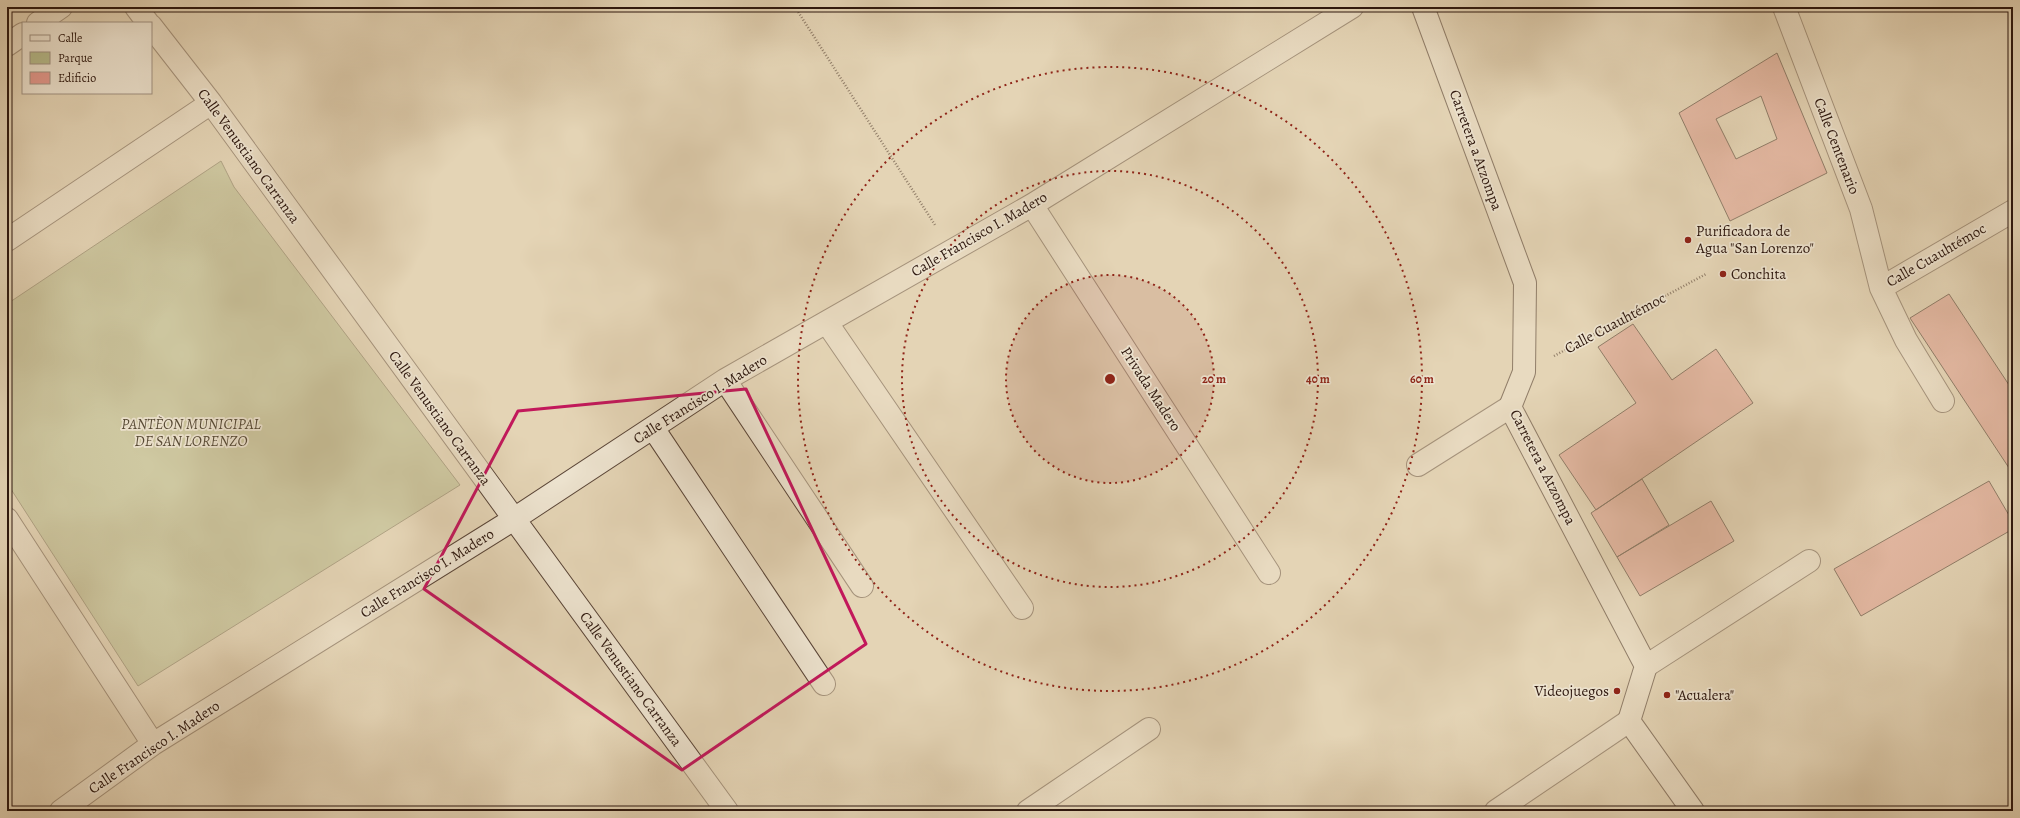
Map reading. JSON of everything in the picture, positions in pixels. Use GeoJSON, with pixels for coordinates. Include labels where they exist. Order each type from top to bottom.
{"type":"FeatureCollection","features":[{"type":"Feature","properties":{"kind":"street"},"geometry":{"type":"LineString","coordinates":[[39,22],[61,7]]}},
{"type":"Feature","properties":{"kind":"street"},"geometry":{"type":"LineString","coordinates":[[136,7],[147,22]]}},
{"type":"Feature","properties":{"kind":"street","name":"Calle Francisco I. Madero"},"geometry":{"type":"LineString","coordinates":[[61,811],[153,744],[514,519],[725,380],[1032,205],[1352,7]]}},
{"type":"Feature","properties":{"kind":"street","name":"Carretera a Atzompa"},"geometry":{"type":"LineString","coordinates":[[1423,7],[1525,283],[1524,372],[1510,406],[1646,666]]}},
{"type":"Feature","properties":{"kind":"street","name":"Calle Centenario"},"geometry":{"type":"LineString","coordinates":[[1784,7],[1861,209],[1881,288],[1906,340],[1943,401]]}},
{"type":"Feature","properties":{"kind":"street","name":"Calle Venustiano Carranza"},"geometry":{"type":"LineString","coordinates":[[152,27],[211,103],[727,811]]}},
{"type":"Feature","properties":{"kind":"street"},"geometry":{"type":"LineString","coordinates":[[7,45],[22,35]]}},
{"type":"Feature","properties":{"kind":"street"},"geometry":{"type":"LineString","coordinates":[[7,240],[211,103]]}},
{"type":"Feature","properties":{"kind":"street","name":"Privada Madero"},"geometry":{"type":"LineString","coordinates":[[1032,205],[1270,573]]}},
{"type":"Feature","properties":{"kind":"street","name":"Calle Cuauhtémoc"},"geometry":{"type":"LineString","coordinates":[[1881,288],[2013,211]]}},
{"type":"Feature","properties":{"kind":"street"},"geometry":{"type":"LineString","coordinates":[[827,322],[1022,608]]}},
{"type":"Feature","properties":{"kind":"street"},"geometry":{"type":"LineString","coordinates":[[725,380],[862,586]]}},
{"type":"Feature","properties":{"kind":"street"},"geometry":{"type":"LineString","coordinates":[[1418,465],[1510,406]]}},
{"type":"Feature","properties":{"kind":"street"},"geometry":{"type":"LineString","coordinates":[[653,428],[824,684]]}},
{"type":"Feature","properties":{"kind":"street"},"geometry":{"type":"LineString","coordinates":[[7,519],[153,744]]}},
{"type":"Feature","properties":{"kind":"street"},"geometry":{"type":"LineString","coordinates":[[1496,811],[1629,721],[1646,666],[1809,561]]}},
{"type":"Feature","properties":{"kind":"street"},"geometry":{"type":"LineString","coordinates":[[1629,721],[1692,811]]}},
{"type":"Feature","properties":{"kind":"street"},"geometry":{"type":"LineString","coordinates":[[1028,811],[1149,729]]}},
{"type":"Feature","properties":{"kind":"path"},"geometry":{"type":"LineString","coordinates":[[795,7],[951,250]]}},
{"type":"Feature","properties":{"kind":"path","name":"Calle Cuauhtémoc"},"geometry":{"type":"LineString","coordinates":[[1524,372],[1706,274]]}},
{"type":"Feature","properties":{"kind":"highlighted area"},"geometry":{"type":"Polygon","coordinates":[[[746,389],[866,644],[682,770],[424,589],[518,411],[746,389]]]}},
{"type":"Feature","properties":{"kind":"green space","name":"PANTÈON MUNICIPAL DE SAN LORENZO"},"geometry":{"type":"Polygon","coordinates":[[[221,161],[234,187],[460,485],[138,686],[7,483],[7,304],[221,161]]]}},
{"type":"Feature","properties":{"kind":"building"},"geometry":{"type":"Polygon","coordinates":[[[1777,53],[1827,173],[1730,221],[1679,113],[1777,53]],[[1761,96],[1716,119],[1736,159],[1777,139],[1761,96]]]}},
{"type":"Feature","properties":{"kind":"building"},"geometry":{"type":"Polygon","coordinates":[[[1949,294],[2013,391],[2013,474],[1910,318],[1949,294]]]}},
{"type":"Feature","properties":{"kind":"building"},"geometry":{"type":"Polygon","coordinates":[[[1633,324],[1672,380],[1716,349],[1753,403],[1596,510],[1559,455],[1636,403],[1598,347],[1633,324]]]}},
{"type":"Feature","properties":{"kind":"building"},"geometry":{"type":"Polygon","coordinates":[[[1642,479],[1669,525],[1617,557],[1591,513],[1642,479]]]}},
{"type":"Feature","properties":{"kind":"building"},"geometry":{"type":"Polygon","coordinates":[[[1989,481],[2013,522],[2013,529],[1861,616],[1834,569],[1989,481]]]}},
{"type":"Feature","properties":{"kind":"building"},"geometry":{"type":"Polygon","coordinates":[[[1711,501],[1734,541],[1640,596],[1617,557],[1711,501]]]}},
{"type":"Feature","properties":{"kind":"place","name":"Purificadora de Agua \"San Lorenzo\""},"geometry":{"type":"Point","coordinates":[1688,240]}},
{"type":"Feature","properties":{"kind":"place","name":"Conchita"},"geometry":{"type":"Point","coordinates":[1723,274]}},
{"type":"Feature","properties":{"kind":"place","name":"Videojuegos"},"geometry":{"type":"Point","coordinates":[1617,691]}},
{"type":"Feature","properties":{"kind":"place","name":"\"Acualera\""},"geometry":{"type":"Point","coordinates":[1667,695]}}]}
